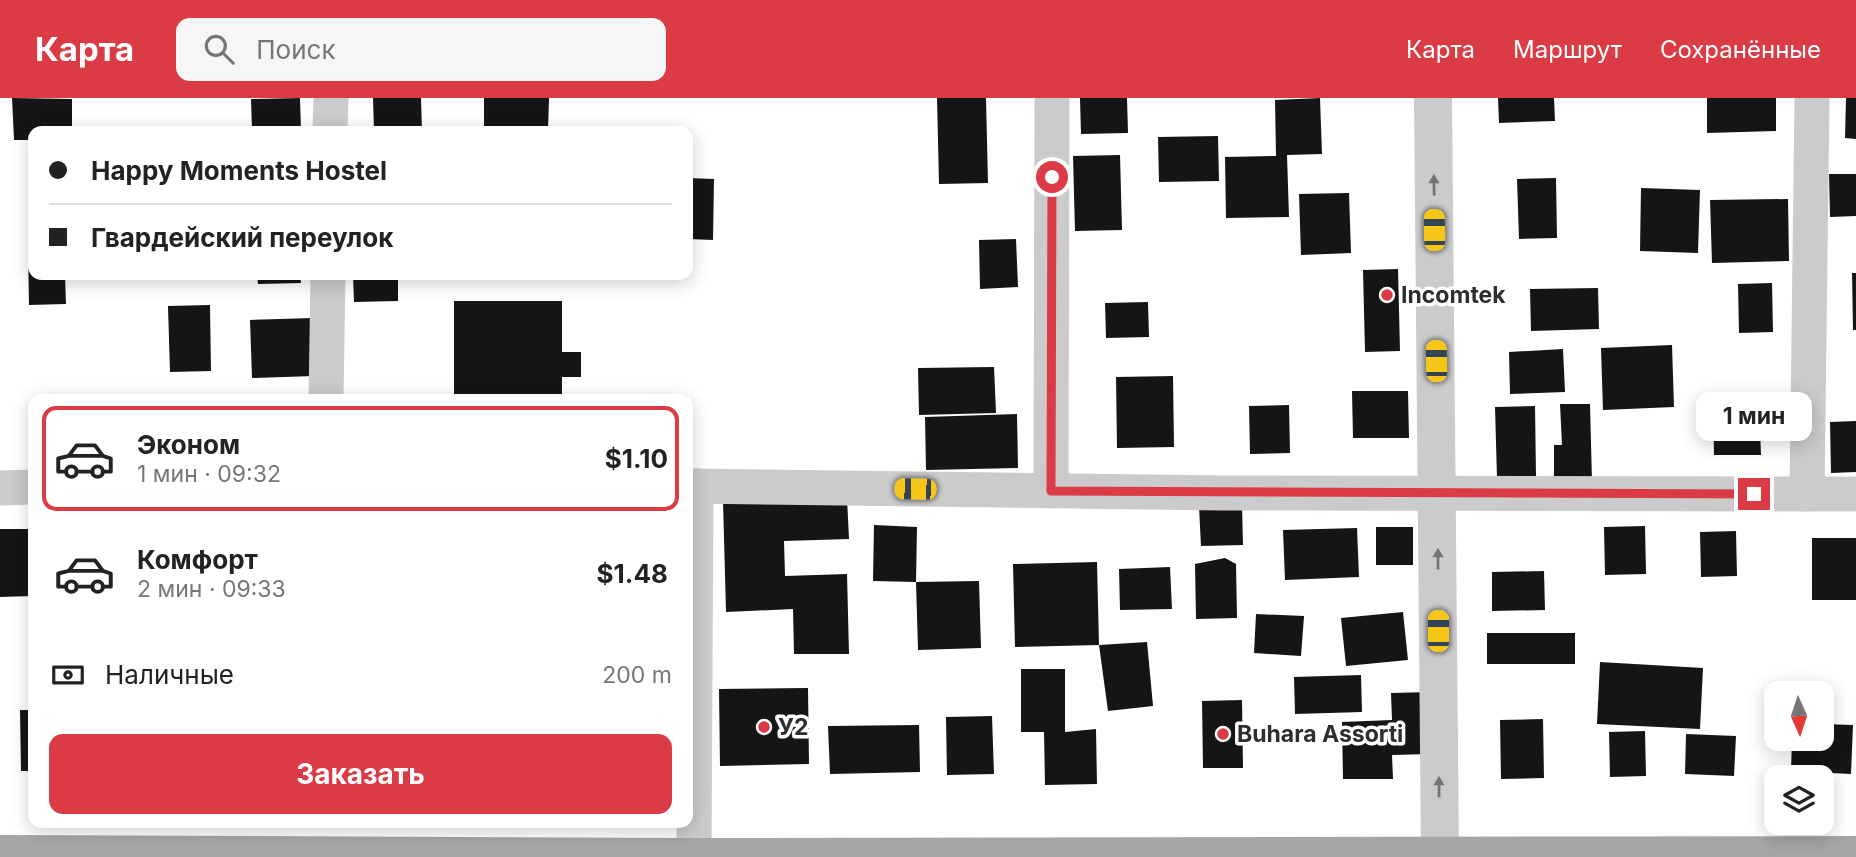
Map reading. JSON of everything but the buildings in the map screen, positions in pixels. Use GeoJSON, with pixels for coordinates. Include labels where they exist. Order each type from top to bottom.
{"type":"FeatureCollection","features":[{"type":"Feature","properties":{"kind":"main road"},"geometry":{"type":"LineString","coordinates":[[0,853],[694,857],[1856,855]]}},
{"type":"Feature","properties":{"kind":"street"},"geometry":{"type":"LineString","coordinates":[[330,126],[331,98]]}},
{"type":"Feature","properties":{"kind":"street"},"geometry":{"type":"LineString","coordinates":[[1051,491],[1052,98]]}},
{"type":"Feature","properties":{"kind":"street"},"geometry":{"type":"LineString","coordinates":[[1433,98],[1440,856]]}},
{"type":"Feature","properties":{"kind":"street"},"geometry":{"type":"LineString","coordinates":[[1807,494],[1812,98]]}},
{"type":"Feature","properties":{"kind":"street"},"geometry":{"type":"LineString","coordinates":[[326,394],[328,280]]}},
{"type":"Feature","properties":{"kind":"street"},"geometry":{"type":"LineString","coordinates":[[693,486],[1051,491],[1856,494]]}},
{"type":"Feature","properties":{"kind":"street"},"geometry":{"type":"LineString","coordinates":[[0,488],[28,487]]}},
{"type":"Feature","properties":{"kind":"street"},"geometry":{"type":"LineString","coordinates":[[693,672],[694,857]]}},
{"type":"Feature","properties":{"kind":"place","name":"Incomtek"},"geometry":{"type":"Point","coordinates":[1387,295]}},
{"type":"Feature","properties":{"kind":"place","name":"У2"},"geometry":{"type":"Point","coordinates":[764,727]}},
{"type":"Feature","properties":{"kind":"place","name":"Buhara Assorti"},"geometry":{"type":"Point","coordinates":[1223,734]}},
{"type":"Feature","properties":{"kind":"route"},"geometry":{"type":"LineString","coordinates":[[1052,177],[1051,491],[1754,494]]}}]}
